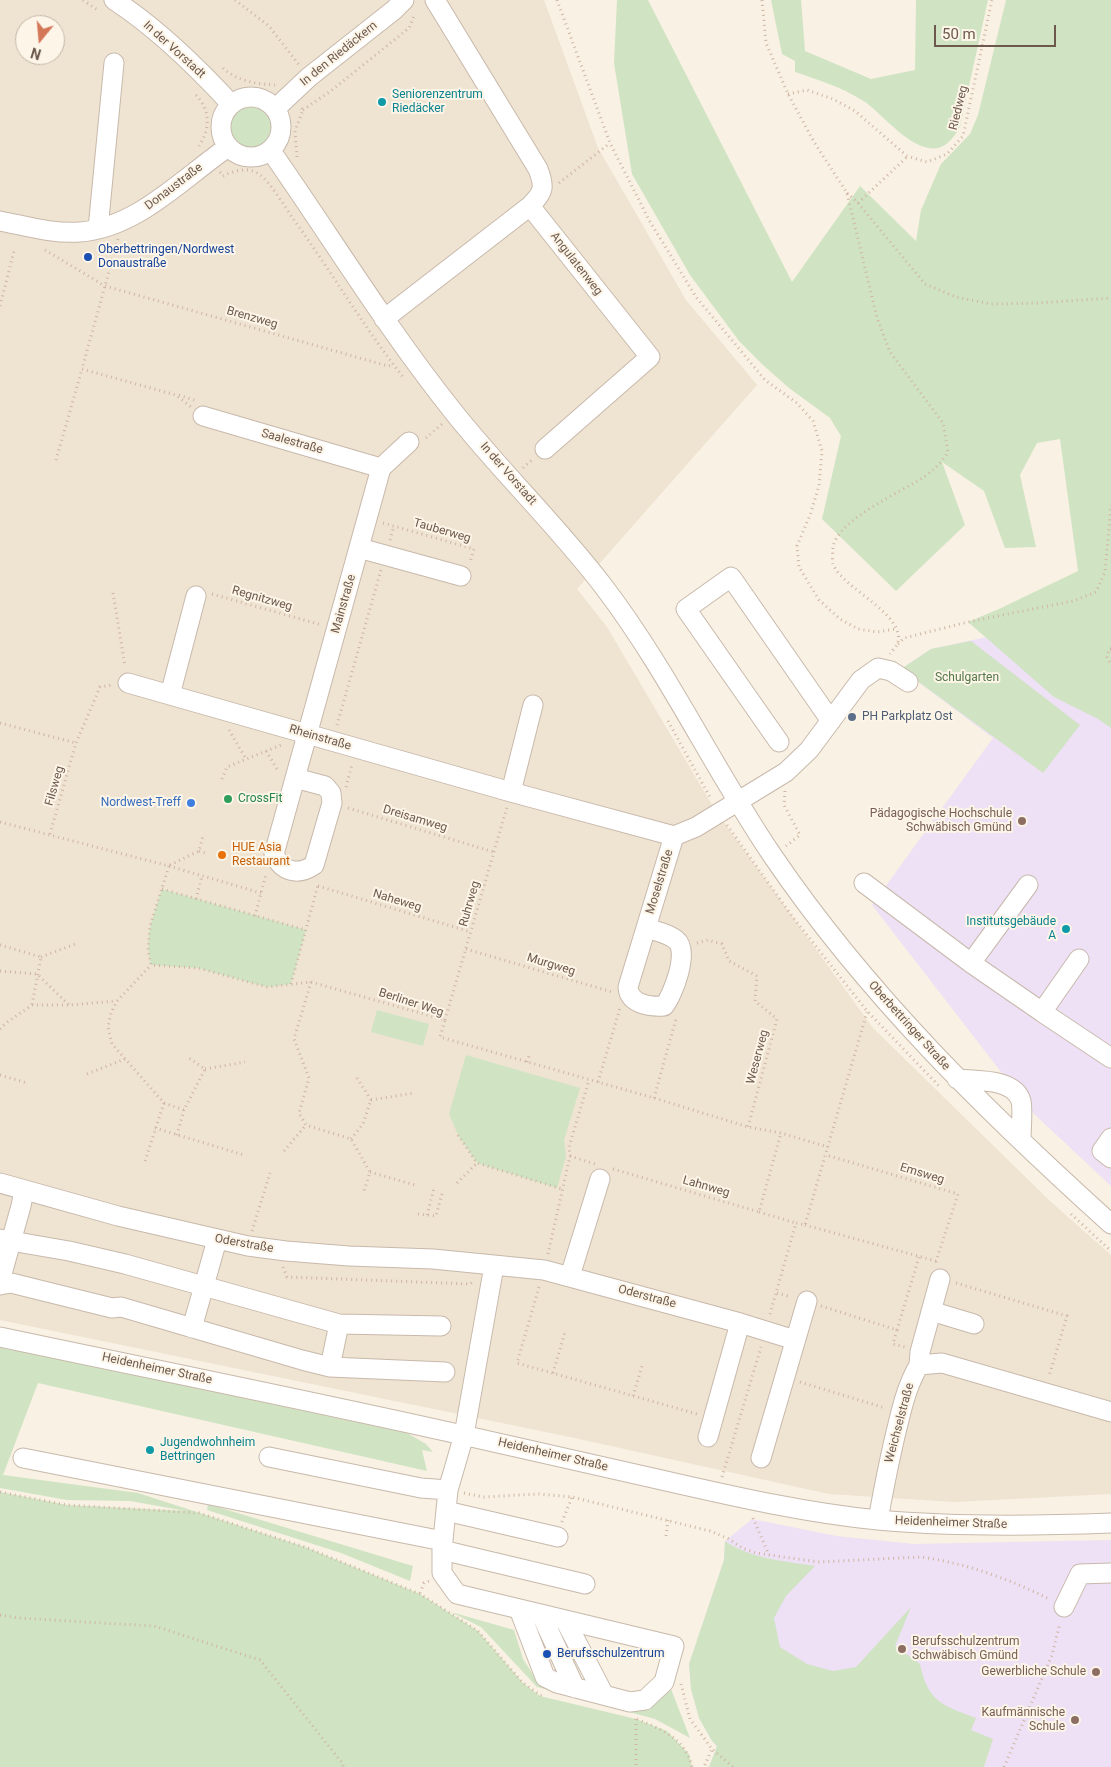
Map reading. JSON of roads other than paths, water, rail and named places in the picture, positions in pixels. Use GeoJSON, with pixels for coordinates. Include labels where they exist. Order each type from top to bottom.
{"type":"FeatureCollection","features":[{"type":"Feature","properties":{"kind":"street"},"geometry":{"type":"LineString","coordinates":[[384,318],[530,206],[542,192],[543,184],[538,169],[435,0]]}},
{"type":"Feature","properties":{"kind":"street","name":"In den Riedäckern"},"geometry":{"type":"LineString","coordinates":[[275,108],[309,77],[394,10],[410,5]]}},
{"type":"Feature","properties":{"kind":"street","name":"In der Vorstadt"},"geometry":{"type":"LineString","coordinates":[[109,7],[153,29],[184,56],[231,104]]}},
{"type":"Feature","properties":{"kind":"street"},"geometry":{"type":"LineString","coordinates":[[98,229],[114,63]]}},
{"type":"Feature","properties":{"kind":"street"},"geometry":{"type":"LineString","coordinates":[[249,97],[259,98],[275,108],[282,126],[281,135],[271,151],[254,157],[235,153],[228,147],[223,139],[221,130],[225,112],[231,104],[239,99],[249,97]]}},
{"type":"Feature","properties":{"kind":"street","name":"Donaustraße"},"geometry":{"type":"LineString","coordinates":[[0,221],[55,232],[80,232],[98,229],[140,213],[228,147]]}},
{"type":"Feature","properties":{"kind":"street","name":"In der Vorstadt"},"geometry":{"type":"LineString","coordinates":[[271,151],[417,366],[455,414],[598,580],[632,626],[660,669],[737,802]]}},
{"type":"Feature","properties":{"kind":"street","name":"Angulatenweg"},"geometry":{"type":"LineString","coordinates":[[530,206],[650,357],[545,449]]}},
{"type":"Feature","properties":{"kind":"street","name":"Saalestraße"},"geometry":{"type":"LineString","coordinates":[[203,416],[381,468]]}},
{"type":"Feature","properties":{"kind":"street"},"geometry":{"type":"LineString","coordinates":[[381,468],[409,442]]}},
{"type":"Feature","properties":{"kind":"street","name":"Mainstraße"},"geometry":{"type":"LineString","coordinates":[[295,778],[324,786],[331,793],[332,803],[314,865],[307,870],[298,872],[283,867],[278,863],[274,854],[307,734],[360,548],[381,468]]}},
{"type":"Feature","properties":{"kind":"street"},"geometry":{"type":"LineString","coordinates":[[360,548],[465,572]]}},
{"type":"Feature","properties":{"kind":"street"},"geometry":{"type":"LineString","coordinates":[[779,742],[686,609],[731,578],[831,721]]}},
{"type":"Feature","properties":{"kind":"street"},"geometry":{"type":"LineString","coordinates":[[170,695],[201,594]]}},
{"type":"Feature","properties":{"kind":"street"},"geometry":{"type":"LineString","coordinates":[[674,836],[696,827],[786,772],[809,750],[862,680],[878,668],[891,671],[908,682]]}},
{"type":"Feature","properties":{"kind":"street","name":"Rheinstraße"},"geometry":{"type":"LineString","coordinates":[[128,683],[511,792],[674,836]]}},
{"type":"Feature","properties":{"kind":"street"},"geometry":{"type":"LineString","coordinates":[[511,792],[533,705]]}},
{"type":"Feature","properties":{"kind":"street","name":"Oberbettringer Straße"},"geometry":{"type":"LineString","coordinates":[[737,802],[806,903],[870,984],[915,1035],[1020,1140],[1111,1224]]}},
{"type":"Feature","properties":{"kind":"street","name":"Moselstraße"},"geometry":{"type":"LineString","coordinates":[[646,928],[668,935],[681,946],[682,959],[670,999],[664,1006],[653,1007],[627,997],[628,987],[674,836]]}},
{"type":"Feature","properties":{"kind":"street"},"geometry":{"type":"LineString","coordinates":[[864,883],[971,963],[1111,1058]]}},
{"type":"Feature","properties":{"kind":"street"},"geometry":{"type":"LineString","coordinates":[[971,963],[1028,885]]}},
{"type":"Feature","properties":{"kind":"street"},"geometry":{"type":"LineString","coordinates":[[1042,1012],[1080,959]]}},
{"type":"Feature","properties":{"kind":"street"},"geometry":{"type":"LineString","coordinates":[[957,1079],[1003,1083],[1013,1090],[1020,1100],[1020,1140]]}},
{"type":"Feature","properties":{"kind":"street"},"geometry":{"type":"LineString","coordinates":[[1111,1138],[1102,1151],[1111,1158]]}},
{"type":"Feature","properties":{"kind":"street"},"geometry":{"type":"LineString","coordinates":[[570,1276],[605,1171]]}},
{"type":"Feature","properties":{"kind":"street","name":"Oderstraße"},"geometry":{"type":"LineString","coordinates":[[0,1183],[217,1240],[248,1246],[331,1254],[433,1259],[544,1270],[740,1323],[795,1340]]}},
{"type":"Feature","properties":{"kind":"street"},"geometry":{"type":"LineString","coordinates":[[0,1280],[6,1240],[21,1206],[24,1190]]}},
{"type":"Feature","properties":{"kind":"street"},"geometry":{"type":"LineString","coordinates":[[6,1240],[69,1251],[125,1264],[339,1324],[441,1326]]}},
{"type":"Feature","properties":{"kind":"street"},"geometry":{"type":"LineString","coordinates":[[192,1328],[217,1240]]}},
{"type":"Feature","properties":{"kind":"street"},"geometry":{"type":"LineString","coordinates":[[494,1266],[464,1435],[448,1490],[442,1546],[442,1573],[457,1594],[674,1646],[664,1682],[645,1700],[630,1702],[557,1683],[545,1677],[519,1609]]}},
{"type":"Feature","properties":{"kind":"street","name":"Weichselstraße"},"geometry":{"type":"LineString","coordinates":[[878,1520],[888,1463],[910,1382],[920,1359],[938,1270]]}},
{"type":"Feature","properties":{"kind":"street"},"geometry":{"type":"LineString","coordinates":[[0,1285],[11,1283],[112,1308],[121,1307],[302,1360],[330,1366],[445,1372]]}},
{"type":"Feature","properties":{"kind":"street"},"geometry":{"type":"LineString","coordinates":[[762,1458],[807,1302]]}},
{"type":"Feature","properties":{"kind":"street"},"geometry":{"type":"LineString","coordinates":[[931,1311],[974,1324]]}},
{"type":"Feature","properties":{"kind":"street"},"geometry":{"type":"LineString","coordinates":[[708,1437],[740,1323]]}},
{"type":"Feature","properties":{"kind":"street"},"geometry":{"type":"LineString","coordinates":[[330,1366],[339,1324]]}},
{"type":"Feature","properties":{"kind":"street","name":"Heidenheimer Straße"},"geometry":{"type":"LineString","coordinates":[[0,1337],[156,1368],[464,1435],[717,1493],[806,1510],[878,1520],[1002,1526],[1110,1527]]}},
{"type":"Feature","properties":{"kind":"street"},"geometry":{"type":"LineString","coordinates":[[920,1359],[942,1363],[1111,1412]]}},
{"type":"Feature","properties":{"kind":"street"},"geometry":{"type":"LineString","coordinates":[[269,1457],[421,1488],[448,1490]]}},
{"type":"Feature","properties":{"kind":"street"},"geometry":{"type":"LineString","coordinates":[[23,1458],[442,1546],[585,1584]]}},
{"type":"Feature","properties":{"kind":"street"},"geometry":{"type":"LineString","coordinates":[[446,1511],[558,1537]]}},
{"type":"Feature","properties":{"kind":"street"},"geometry":{"type":"LineString","coordinates":[[1064,1607],[1080,1574],[1111,1573]]}},
{"type":"Feature","properties":{"kind":"street"},"geometry":{"type":"LineString","coordinates":[[541,1614],[575,1688]]}},
{"type":"Feature","properties":{"kind":"street"},"geometry":{"type":"LineString","coordinates":[[565,1620],[604,1695]]}},
{"type":"Feature","properties":{"kind":"place","name":"Seniorenzentrum Riedäcker"},"geometry":{"type":"Point","coordinates":[382,102]}},
{"type":"Feature","properties":{"kind":"place","name":"Oberbettringen/Nordwest Donaustraße"},"geometry":{"type":"Point","coordinates":[88,257]}},
{"type":"Feature","properties":{"kind":"place","name":"PH Parkplatz Ost"},"geometry":{"type":"Point","coordinates":[852,717]}},
{"type":"Feature","properties":{"kind":"place","name":"CrossFit"},"geometry":{"type":"Point","coordinates":[228,799]}},
{"type":"Feature","properties":{"kind":"place","name":"Nordwest-Treff"},"geometry":{"type":"Point","coordinates":[191,803]}},
{"type":"Feature","properties":{"kind":"place","name":"Pädagogische Hochschule Schwäbisch Gmünd"},"geometry":{"type":"Point","coordinates":[1022,821]}},
{"type":"Feature","properties":{"kind":"place","name":"HUE Asia Restaurant"},"geometry":{"type":"Point","coordinates":[222,855]}},
{"type":"Feature","properties":{"kind":"place","name":"Institutsgebäude A"},"geometry":{"type":"Point","coordinates":[1066,929]}},
{"type":"Feature","properties":{"kind":"place","name":"Jugendwohnheim Bettringen"},"geometry":{"type":"Point","coordinates":[150,1450]}},
{"type":"Feature","properties":{"kind":"place","name":"Berufsschulzentrum Schwäbisch Gmünd"},"geometry":{"type":"Point","coordinates":[902,1649]}},
{"type":"Feature","properties":{"kind":"place","name":"Berufsschulzentrum"},"geometry":{"type":"Point","coordinates":[547,1654]}},
{"type":"Feature","properties":{"kind":"place","name":"Gewerbliche Schule"},"geometry":{"type":"Point","coordinates":[1096,1672]}},
{"type":"Feature","properties":{"kind":"place","name":"Kaufmännische Schule"},"geometry":{"type":"Point","coordinates":[1075,1720]}},
{"type":"Feature","properties":{"kind":"park label","name":"Schulgarten"},"geometry":{"type":"Point","coordinates":[967,678]}}]}
